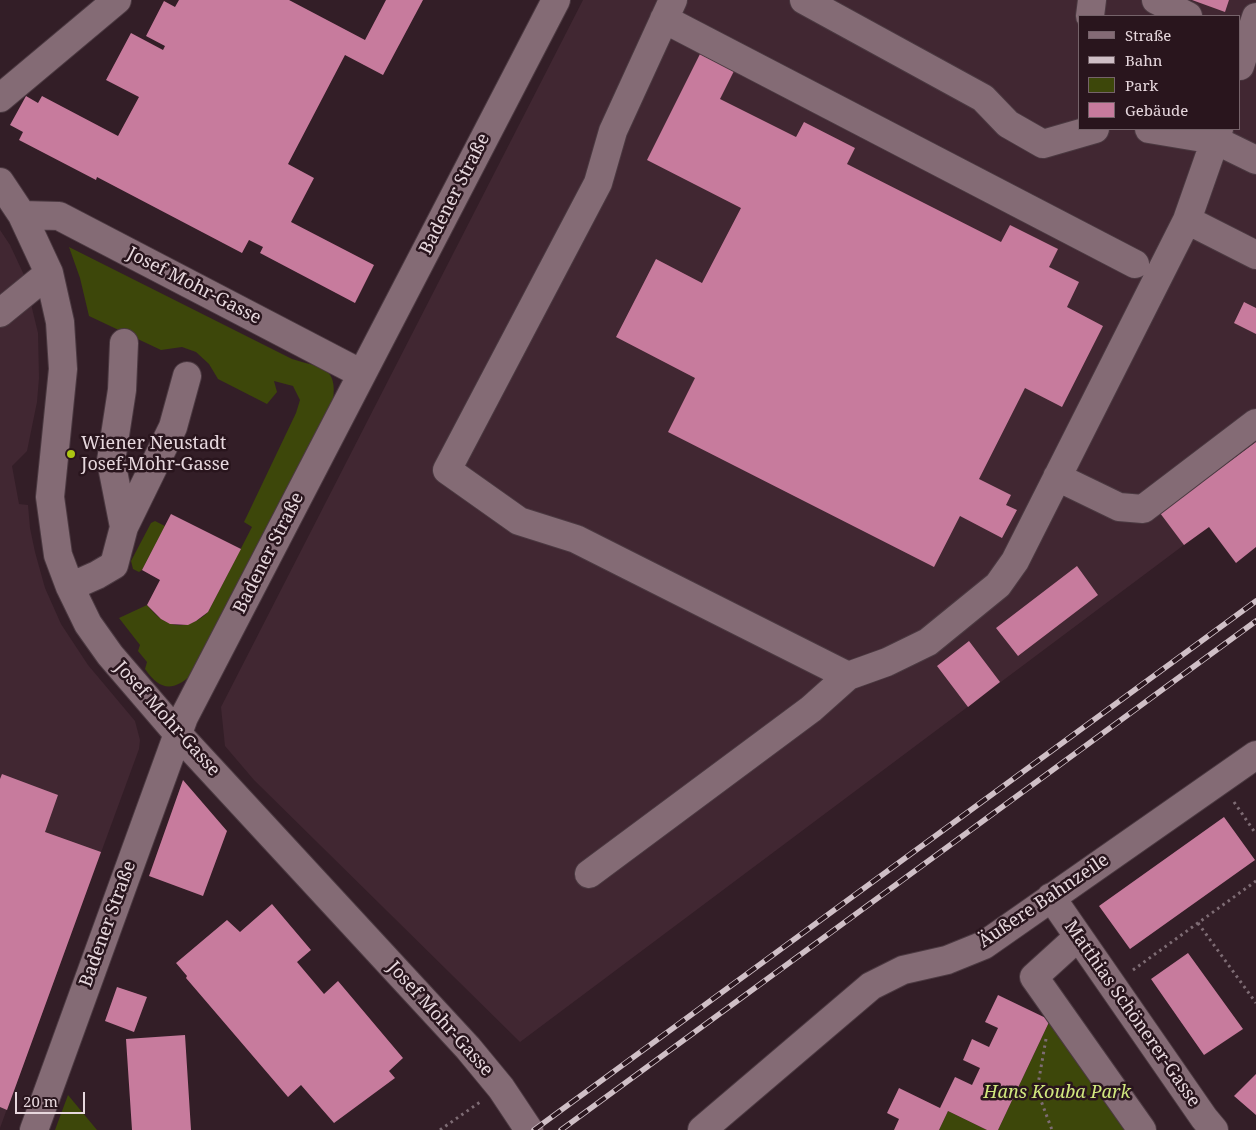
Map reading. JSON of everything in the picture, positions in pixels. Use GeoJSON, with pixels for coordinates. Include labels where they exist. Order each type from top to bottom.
{"type":"FeatureCollection","features":[{"type":"Feature","properties":{"kind":"street"},"geometry":{"type":"LineString","coordinates":[[0,98],[117,0]]}},
{"type":"Feature","properties":{"kind":"street","name":"Badener Straße"},"geometry":{"type":"LineString","coordinates":[[34,1130],[184,717],[556,0]]}},
{"type":"Feature","properties":{"kind":"street"},"geometry":{"type":"LineString","coordinates":[[804,0],[984,98],[1008,124],[1043,144],[1092,130]]}},
{"type":"Feature","properties":{"kind":"street"},"geometry":{"type":"LineString","coordinates":[[1090,15],[1092,0]]}},
{"type":"Feature","properties":{"kind":"street"},"geometry":{"type":"LineString","coordinates":[[1156,0],[1186,15]]}},
{"type":"Feature","properties":{"kind":"street"},"geometry":{"type":"LineString","coordinates":[[848,676],[576,538],[520,521],[446,470],[598,183],[614,131],[668,10],[1135,264]]}},
{"type":"Feature","properties":{"kind":"street"},"geometry":{"type":"LineString","coordinates":[[1163,130],[1217,134],[1256,160]]}},
{"type":"Feature","properties":{"kind":"street"},"geometry":{"type":"LineString","coordinates":[[590,874],[811,709],[848,676],[887,662],[928,642],[998,585],[1015,561],[1187,220],[1217,134]]}},
{"type":"Feature","properties":{"kind":"street","name":"Josef Mohr-Gasse"},"geometry":{"type":"LineString","coordinates":[[0,182],[22,214],[48,273],[60,322],[63,369],[50,497],[58,555],[70,587],[88,624],[110,656],[177,733],[468,1048],[501,1088],[529,1130]]}},
{"type":"Feature","properties":{"kind":"street","name":"Josef Mohr-Gasse"},"geometry":{"type":"LineString","coordinates":[[22,214],[59,216],[362,374]]}},
{"type":"Feature","properties":{"kind":"street"},"geometry":{"type":"LineString","coordinates":[[1187,220],[1256,255]]}},
{"type":"Feature","properties":{"kind":"street"},"geometry":{"type":"LineString","coordinates":[[0,312],[48,273]]}},
{"type":"Feature","properties":{"kind":"street"},"geometry":{"type":"LineString","coordinates":[[124,343],[122,390],[111,461],[124,528]]}},
{"type":"Feature","properties":{"kind":"street"},"geometry":{"type":"LineString","coordinates":[[70,587],[114,565],[124,528],[173,427],[187,376]]}},
{"type":"Feature","properties":{"kind":"street"},"geometry":{"type":"LineString","coordinates":[[1057,477],[1119,507],[1143,509],[1256,423]]}},
{"type":"Feature","properties":{"kind":"street","name":"Äußere Bahnzeile"},"geometry":{"type":"LineString","coordinates":[[706,1128],[870,986],[903,970],[947,960],[984,945],[1256,755]]}},
{"type":"Feature","properties":{"kind":"street","name":"Matthias Schönerer-Gasse"},"geometry":{"type":"LineString","coordinates":[[1051,897],[1214,1130]]}},
{"type":"Feature","properties":{"kind":"street"},"geometry":{"type":"LineString","coordinates":[[1078,937],[1034,977],[1142,1130]]}},
{"type":"Feature","properties":{"kind":"path"},"geometry":{"type":"LineString","coordinates":[[1232,799],[1256,834]]}},
{"type":"Feature","properties":{"kind":"path"},"geometry":{"type":"LineString","coordinates":[[1112,985],[1256,881]]}},
{"type":"Feature","properties":{"kind":"path"},"geometry":{"type":"LineString","coordinates":[[1198,923],[1256,1003]]}},
{"type":"Feature","properties":{"kind":"path"},"geometry":{"type":"LineString","coordinates":[[1052,1130],[1037,1090],[1046,1038],[1058,1011]]}},
{"type":"Feature","properties":{"kind":"path"},"geometry":{"type":"LineString","coordinates":[[440,1130],[501,1088]]}},
{"type":"Feature","properties":{"kind":"shaded area"},"geometry":{"type":"Polygon","coordinates":[[[583,0],[1256,0],[1256,491],[520,1042],[254,780],[225,746],[221,707],[583,0]]]}},
{"type":"Feature","properties":{"kind":"shaded area"},"geometry":{"type":"Polygon","coordinates":[[[0,230],[10,245],[24,275],[38,333],[39,378],[37,402],[27,451],[12,466],[19,504],[28,505],[35,552],[45,588],[61,624],[88,665],[135,721],[140,740],[139,749],[0,1128],[0,230]]]}},
{"type":"Feature","properties":{"kind":"green space"},"geometry":{"type":"Polygon","coordinates":[[[69,247],[292,359],[325,370],[330,374],[333,381],[333,401],[191,675],[172,686],[161,685],[150,676],[145,669],[147,662],[138,651],[140,645],[119,618],[147,605],[161,619],[168,623],[184,625],[200,619],[208,612],[252,527],[244,522],[296,413],[300,400],[293,386],[274,381],[277,392],[267,404],[218,379],[209,364],[196,352],[182,347],[161,350],[89,316],[80,278],[69,247]]]}},
{"type":"Feature","properties":{"kind":"green space"},"geometry":{"type":"Polygon","coordinates":[[[155,521],[165,526],[142,570],[139,572],[133,569],[131,561],[151,523],[155,521]]]}},
{"type":"Feature","properties":{"kind":"green space","name":"Hans Kouba Park"},"geometry":{"type":"Polygon","coordinates":[[[1050,1020],[1128,1130],[998,1130],[1050,1020]]]}},
{"type":"Feature","properties":{"kind":"green space"},"geometry":{"type":"Polygon","coordinates":[[[68,1095],[97,1130],[55,1130],[68,1095]]]}},
{"type":"Feature","properties":{"kind":"green space","name":"Hans Kouba Park"},"geometry":{"type":"Polygon","coordinates":[[[948,1111],[987,1130],[939,1130],[948,1111]]]}},
{"type":"Feature","properties":{"kind":"building"},"geometry":{"type":"Polygon","coordinates":[[[179,0],[289,0],[365,40],[386,0],[423,0],[383,75],[345,55],[288,164],[314,178],[291,222],[374,265],[355,303],[260,253],[263,247],[249,240],[242,253],[97,177],[96,180],[19,140],[23,132],[10,125],[26,96],[38,103],[42,96],[118,136],[139,97],[106,80],[131,33],[163,50],[165,46],[146,36],[164,1],[175,7],[179,0]]]}},
{"type":"Feature","properties":{"kind":"building"},"geometry":{"type":"Polygon","coordinates":[[[1192,0],[1229,0],[1225,12],[1192,0]]]}},
{"type":"Feature","properties":{"kind":"building"},"geometry":{"type":"Polygon","coordinates":[[[700,54],[734,71],[720,99],[796,137],[804,122],[855,148],[847,164],[1001,242],[1010,225],[1058,249],[1049,267],[1079,282],[1067,307],[1103,326],[1062,407],[1025,388],[979,479],[1011,495],[1006,505],[1017,510],[1002,538],[960,516],[934,567],[668,432],[695,378],[616,337],[656,259],[702,283],[741,208],[647,160],[700,54]]]}},
{"type":"Feature","properties":{"kind":"building"},"geometry":{"type":"Polygon","coordinates":[[[1244,302],[1256,308],[1256,334],[1234,323],[1244,302]]]}},
{"type":"Feature","properties":{"kind":"building"},"geometry":{"type":"Polygon","coordinates":[[[1256,442],[1256,547],[1236,563],[1209,527],[1184,545],[1160,513],[1256,442]]]}},
{"type":"Feature","properties":{"kind":"building"},"geometry":{"type":"Polygon","coordinates":[[[171,514],[241,549],[208,612],[188,625],[170,624],[161,619],[147,605],[160,580],[142,570],[171,514]]]}},
{"type":"Feature","properties":{"kind":"building"},"geometry":{"type":"Polygon","coordinates":[[[1077,566],[1098,595],[1018,656],[996,628],[1077,566]]]}},
{"type":"Feature","properties":{"kind":"building"},"geometry":{"type":"Polygon","coordinates":[[[969,641],[1000,682],[968,707],[937,666],[969,641]]]}},
{"type":"Feature","properties":{"kind":"building"},"geometry":{"type":"Polygon","coordinates":[[[2,774],[58,795],[45,832],[101,852],[7,1110],[0,1107],[0,779],[2,774]]]}},
{"type":"Feature","properties":{"kind":"building"},"geometry":{"type":"Polygon","coordinates":[[[183,780],[227,831],[203,896],[149,876],[183,780]]]}},
{"type":"Feature","properties":{"kind":"building"},"geometry":{"type":"Polygon","coordinates":[[[1224,817],[1255,860],[1130,949],[1099,906],[1224,817]]]}},
{"type":"Feature","properties":{"kind":"building"},"geometry":{"type":"Polygon","coordinates":[[[272,904],[311,950],[297,962],[324,994],[338,981],[403,1058],[389,1071],[395,1078],[334,1123],[301,1085],[288,1097],[186,978],[187,976],[176,963],[227,920],[240,932],[272,904]]]}},
{"type":"Feature","properties":{"kind":"building"},"geometry":{"type":"Polygon","coordinates":[[[1188,953],[1243,1029],[1204,1055],[1151,979],[1188,953]]]}},
{"type":"Feature","properties":{"kind":"building"},"geometry":{"type":"Polygon","coordinates":[[[117,987],[147,997],[134,1032],[105,1021],[117,987]]]}},
{"type":"Feature","properties":{"kind":"building"},"geometry":{"type":"Polygon","coordinates":[[[998,995],[1050,1020],[998,1130],[987,1130],[948,1111],[939,1130],[894,1130],[899,1119],[887,1113],[899,1088],[940,1108],[955,1077],[972,1085],[980,1068],[963,1060],[972,1039],[989,1047],[998,1028],[985,1022],[998,995]]]}},
{"type":"Feature","properties":{"kind":"building"},"geometry":{"type":"Polygon","coordinates":[[[185,1035],[191,1130],[132,1130],[126,1039],[185,1035]]]}},
{"type":"Feature","properties":{"kind":"building"},"geometry":{"type":"Polygon","coordinates":[[[1256,1074],[1256,1115],[1234,1096],[1256,1074]]]}},
{"type":"Feature","properties":{"kind":"railway"},"geometry":{"type":"LineString","coordinates":[[534,1130],[1256,601]]}},
{"type":"Feature","properties":{"kind":"railway"},"geometry":{"type":"LineString","coordinates":[[561,1130],[1256,621]]}},
{"type":"Feature","properties":{"kind":"place","name":"Wiener Neustadt Josef-Mohr-Gasse"},"geometry":{"type":"Point","coordinates":[71,454]}}]}
